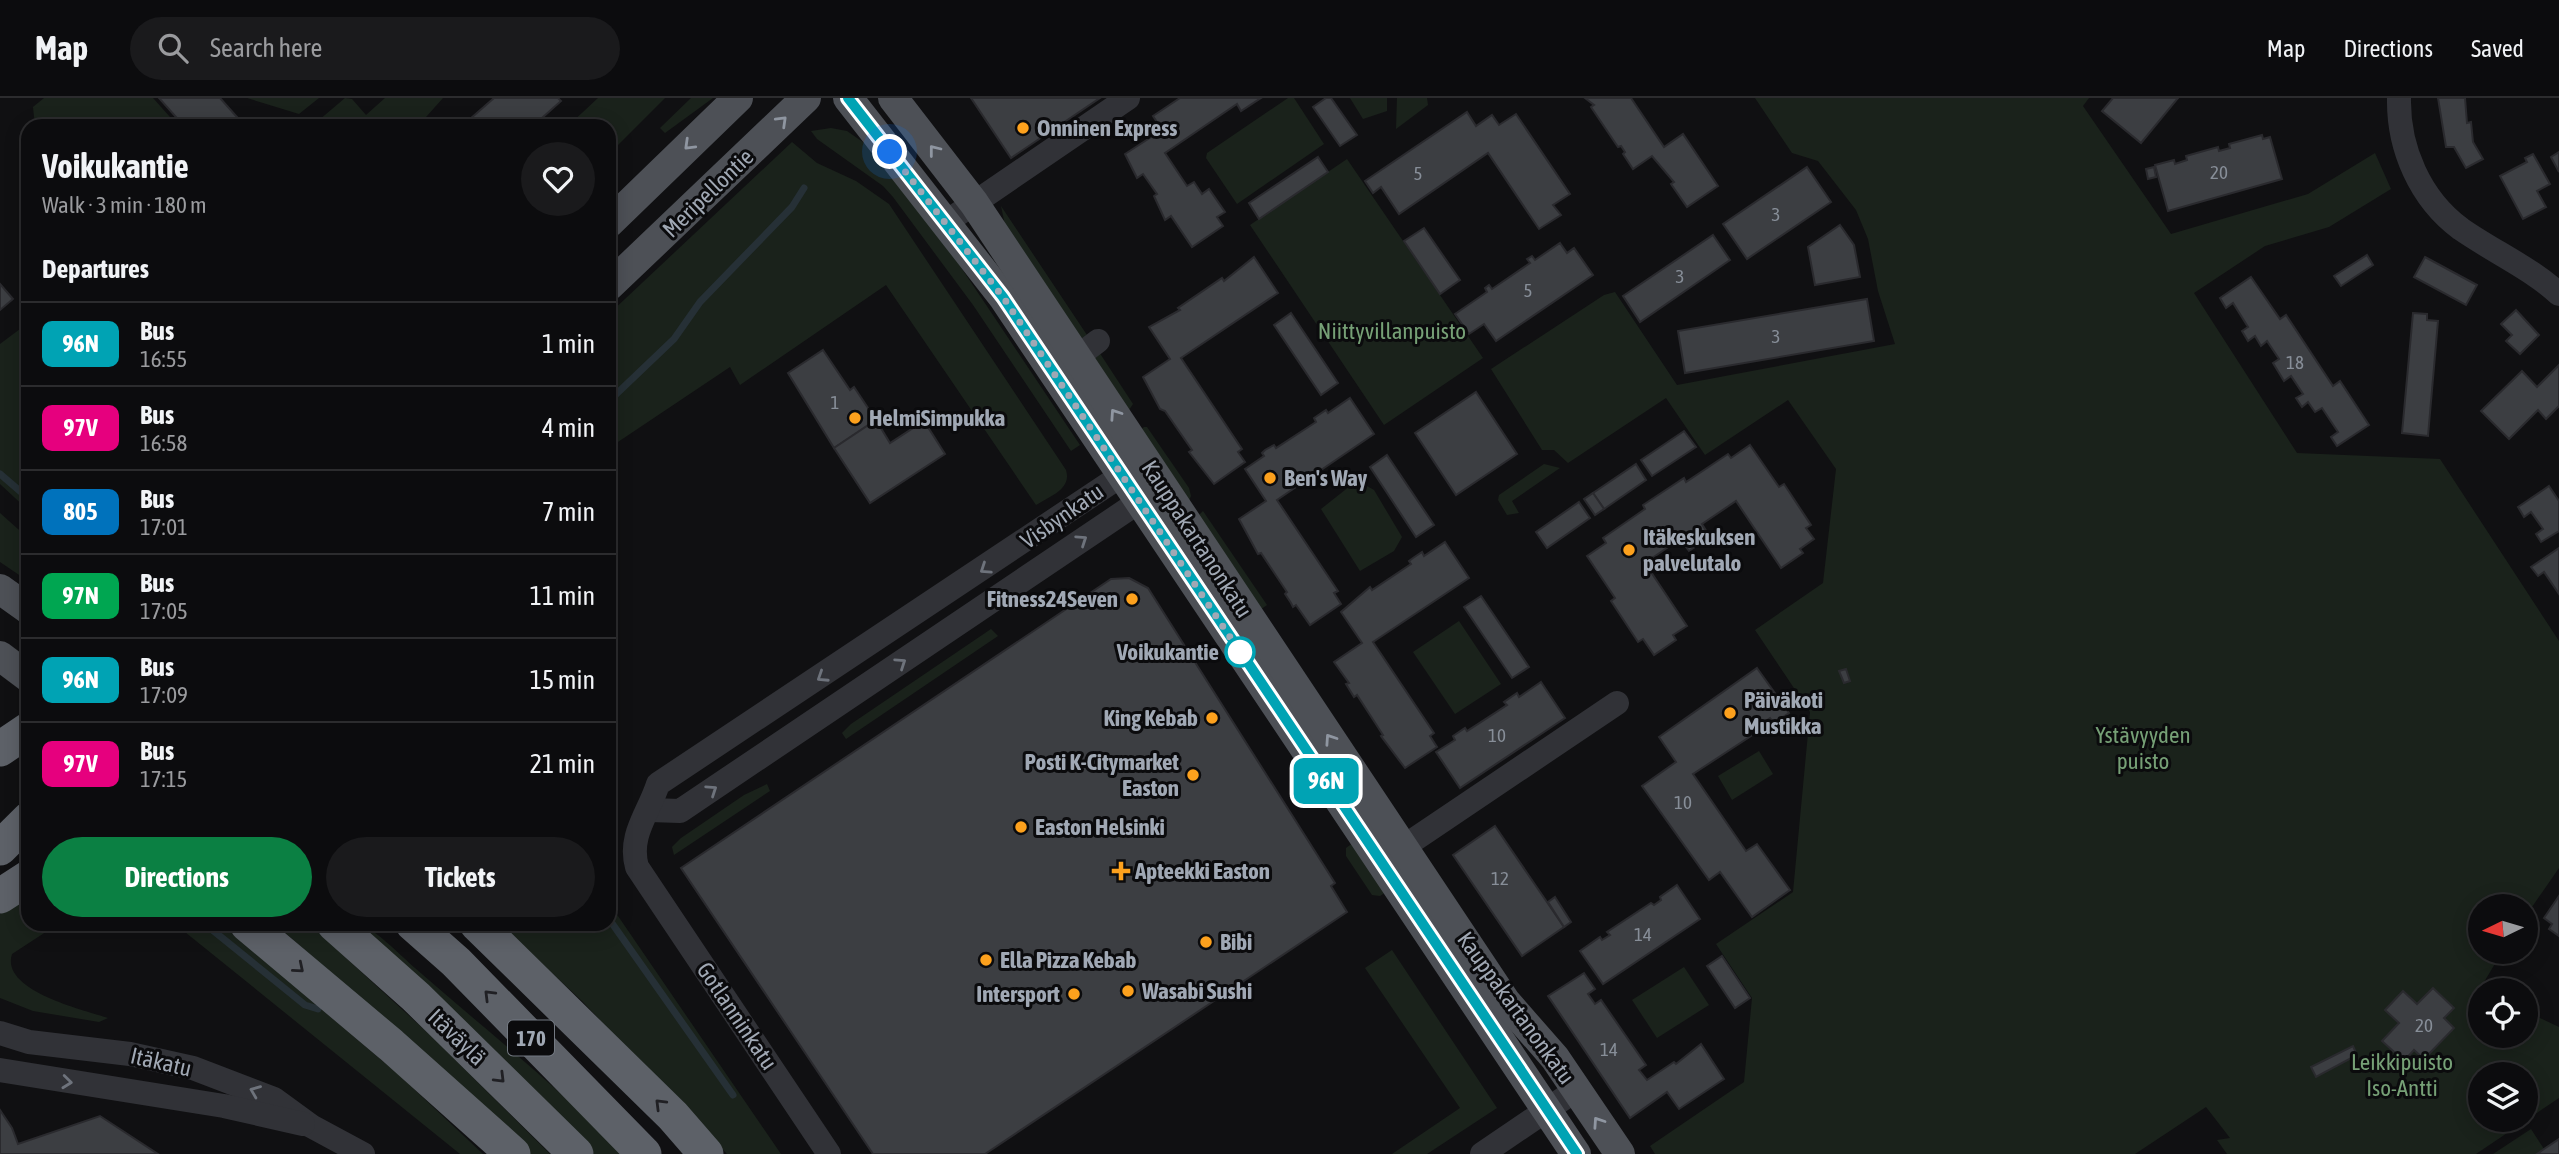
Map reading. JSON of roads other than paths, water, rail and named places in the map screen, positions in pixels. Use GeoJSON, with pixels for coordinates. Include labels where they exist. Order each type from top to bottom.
{"type":"FeatureCollection","features":[{"type":"Feature","properties":{"kind":"highway"},"geometry":{"type":"LineString","coordinates":[[0,749],[21,735]]}},
{"type":"Feature","properties":{"kind":"highway"},"geometry":{"type":"LineString","coordinates":[[0,848],[21,827]]}},
{"type":"Feature","properties":{"kind":"highway"},"geometry":{"type":"LineString","coordinates":[[0,896],[21,882]]}},
{"type":"Feature","properties":{"kind":"highway"},"geometry":{"type":"LineString","coordinates":[[255,931],[391,1045],[513,1154]]}},
{"type":"Feature","properties":{"kind":"highway","name":"Itäväylä"},"geometry":{"type":"LineString","coordinates":[[342,931],[416,997],[576,1154]]}},
{"type":"Feature","properties":{"kind":"highway","name":"170"},"geometry":{"type":"LineString","coordinates":[[421,931],[456,962],[644,1154]]}},
{"type":"Feature","properties":{"kind":"highway"},"geometry":{"type":"LineString","coordinates":[[484,931],[673,1116],[706,1154]]}},
{"type":"Feature","properties":{"kind":"main road","name":"Meripellontie"},"geometry":{"type":"LineString","coordinates":[[616,216],[738,98]]}},
{"type":"Feature","properties":{"kind":"main road","name":"Meripellontie"},"geometry":{"type":"LineString","coordinates":[[616,279],[806,98]]}},
{"type":"Feature","properties":{"kind":"main road","name":"Kauppakartanonkatu"},"geometry":{"type":"LineString","coordinates":[[848,98],[1003,297],[1140,501],[1392,855],[1506,1002],[1539,1037],[1620,1154]]}},
{"type":"Feature","properties":{"kind":"main road","name":"Kauppakartanonkatu"},"geometry":{"type":"LineString","coordinates":[[893,98],[1087,349],[1153,471],[1576,1154]]}},
{"type":"Feature","properties":{"kind":"main road"},"geometry":{"type":"LineString","coordinates":[[0,589],[21,604]]}},
{"type":"Feature","properties":{"kind":"main road"},"geometry":{"type":"LineString","coordinates":[[0,656],[21,672]]}},
{"type":"Feature","properties":{"kind":"street"},"geometry":{"type":"LineString","coordinates":[[945,223],[1128,98]]}},
{"type":"Feature","properties":{"kind":"street"},"geometry":{"type":"LineString","coordinates":[[2399,98],[2403,138],[2412,167],[2440,210],[2459,227],[2538,275],[2559,294]]}},
{"type":"Feature","properties":{"kind":"street","name":"Visbynkatu"},"geometry":{"type":"LineString","coordinates":[[644,878],[633,852],[637,831],[650,810],[659,784],[1122,475],[1153,471]]}},
{"type":"Feature","properties":{"kind":"street","name":"Visbynkatu"},"geometry":{"type":"LineString","coordinates":[[650,810],[680,811],[1140,501],[1153,471]]}},
{"type":"Feature","properties":{"kind":"street"},"geometry":{"type":"LineString","coordinates":[[1392,855],[1617,704]]}},
{"type":"Feature","properties":{"kind":"street","name":"Gotlanninkatu"},"geometry":{"type":"LineString","coordinates":[[644,878],[829,1154]]}},
{"type":"Feature","properties":{"kind":"street","name":"Itäkatu"},"geometry":{"type":"LineString","coordinates":[[0,1033],[29,1042],[130,1054],[193,1068],[274,1099],[311,1126],[363,1154]]}},
{"type":"Feature","properties":{"kind":"street","name":"Itäkatu"},"geometry":{"type":"LineString","coordinates":[[0,1070],[53,1080],[123,1088],[311,1126]]}},
{"type":"Feature","properties":{"kind":"street"},"geometry":{"type":"LineString","coordinates":[[1482,1154],[1576,1090]]}},
{"type":"Feature","properties":{"kind":"waterway"},"geometry":{"type":"LineString","coordinates":[[616,394],[674,339],[700,302],[792,207],[804,188]]}},
{"type":"Feature","properties":{"kind":"waterway"},"geometry":{"type":"LineString","coordinates":[[0,474],[21,492]]}},
{"type":"Feature","properties":{"kind":"waterway"},"geometry":{"type":"LineString","coordinates":[[616,929],[733,1095]]}},
{"type":"Feature","properties":{"kind":"waterway"},"geometry":{"type":"LineString","coordinates":[[214,931],[305,1005],[318,1009]]}},
{"type":"Feature","properties":{"kind":"place","name":"Onninen Express"},"geometry":{"type":"Point","coordinates":[1023,128]}},
{"type":"Feature","properties":{"kind":"place","name":"HelmiSimpukka"},"geometry":{"type":"Point","coordinates":[855,418]}},
{"type":"Feature","properties":{"kind":"place","name":"Ben's Way"},"geometry":{"type":"Point","coordinates":[1270,478]}},
{"type":"Feature","properties":{"kind":"place","name":"Itäkeskuksen palvelutalo"},"geometry":{"type":"Point","coordinates":[1629,550]}},
{"type":"Feature","properties":{"kind":"place","name":"Fitness24Seven"},"geometry":{"type":"Point","coordinates":[1132,599]}},
{"type":"Feature","properties":{"kind":"place","name":"Voikukantie"},"geometry":{"type":"Point","coordinates":[1240,652]}},
{"type":"Feature","properties":{"kind":"place","name":"Päiväkoti Mustikka"},"geometry":{"type":"Point","coordinates":[1730,713]}},
{"type":"Feature","properties":{"kind":"place","name":"King Kebab"},"geometry":{"type":"Point","coordinates":[1212,718]}},
{"type":"Feature","properties":{"kind":"place","name":"Posti K-Citymarket Easton"},"geometry":{"type":"Point","coordinates":[1193,775]}},
{"type":"Feature","properties":{"kind":"place","name":"Easton Helsinki"},"geometry":{"type":"Point","coordinates":[1021,827]}},
{"type":"Feature","properties":{"kind":"place","name":"Apteekki Easton"},"geometry":{"type":"Point","coordinates":[1121,871]}},
{"type":"Feature","properties":{"kind":"place","name":"Bibi"},"geometry":{"type":"Point","coordinates":[1206,942]}},
{"type":"Feature","properties":{"kind":"place","name":"Ella Pizza Kebab"},"geometry":{"type":"Point","coordinates":[986,960]}},
{"type":"Feature","properties":{"kind":"place","name":"Wasabi Sushi"},"geometry":{"type":"Point","coordinates":[1128,991]}},
{"type":"Feature","properties":{"kind":"place","name":"Intersport"},"geometry":{"type":"Point","coordinates":[1074,994]}},
{"type":"Feature","properties":{"kind":"park label","name":"Niittyvillanpuisto"},"geometry":{"type":"Point","coordinates":[1392,331]}},
{"type":"Feature","properties":{"kind":"park label","name":"Ystävyyden puisto"},"geometry":{"type":"Point","coordinates":[2143,748]}},
{"type":"Feature","properties":{"kind":"park label","name":"Leikkipuisto Iso-Antti"},"geometry":{"type":"Point","coordinates":[2402,1075]}}]}
